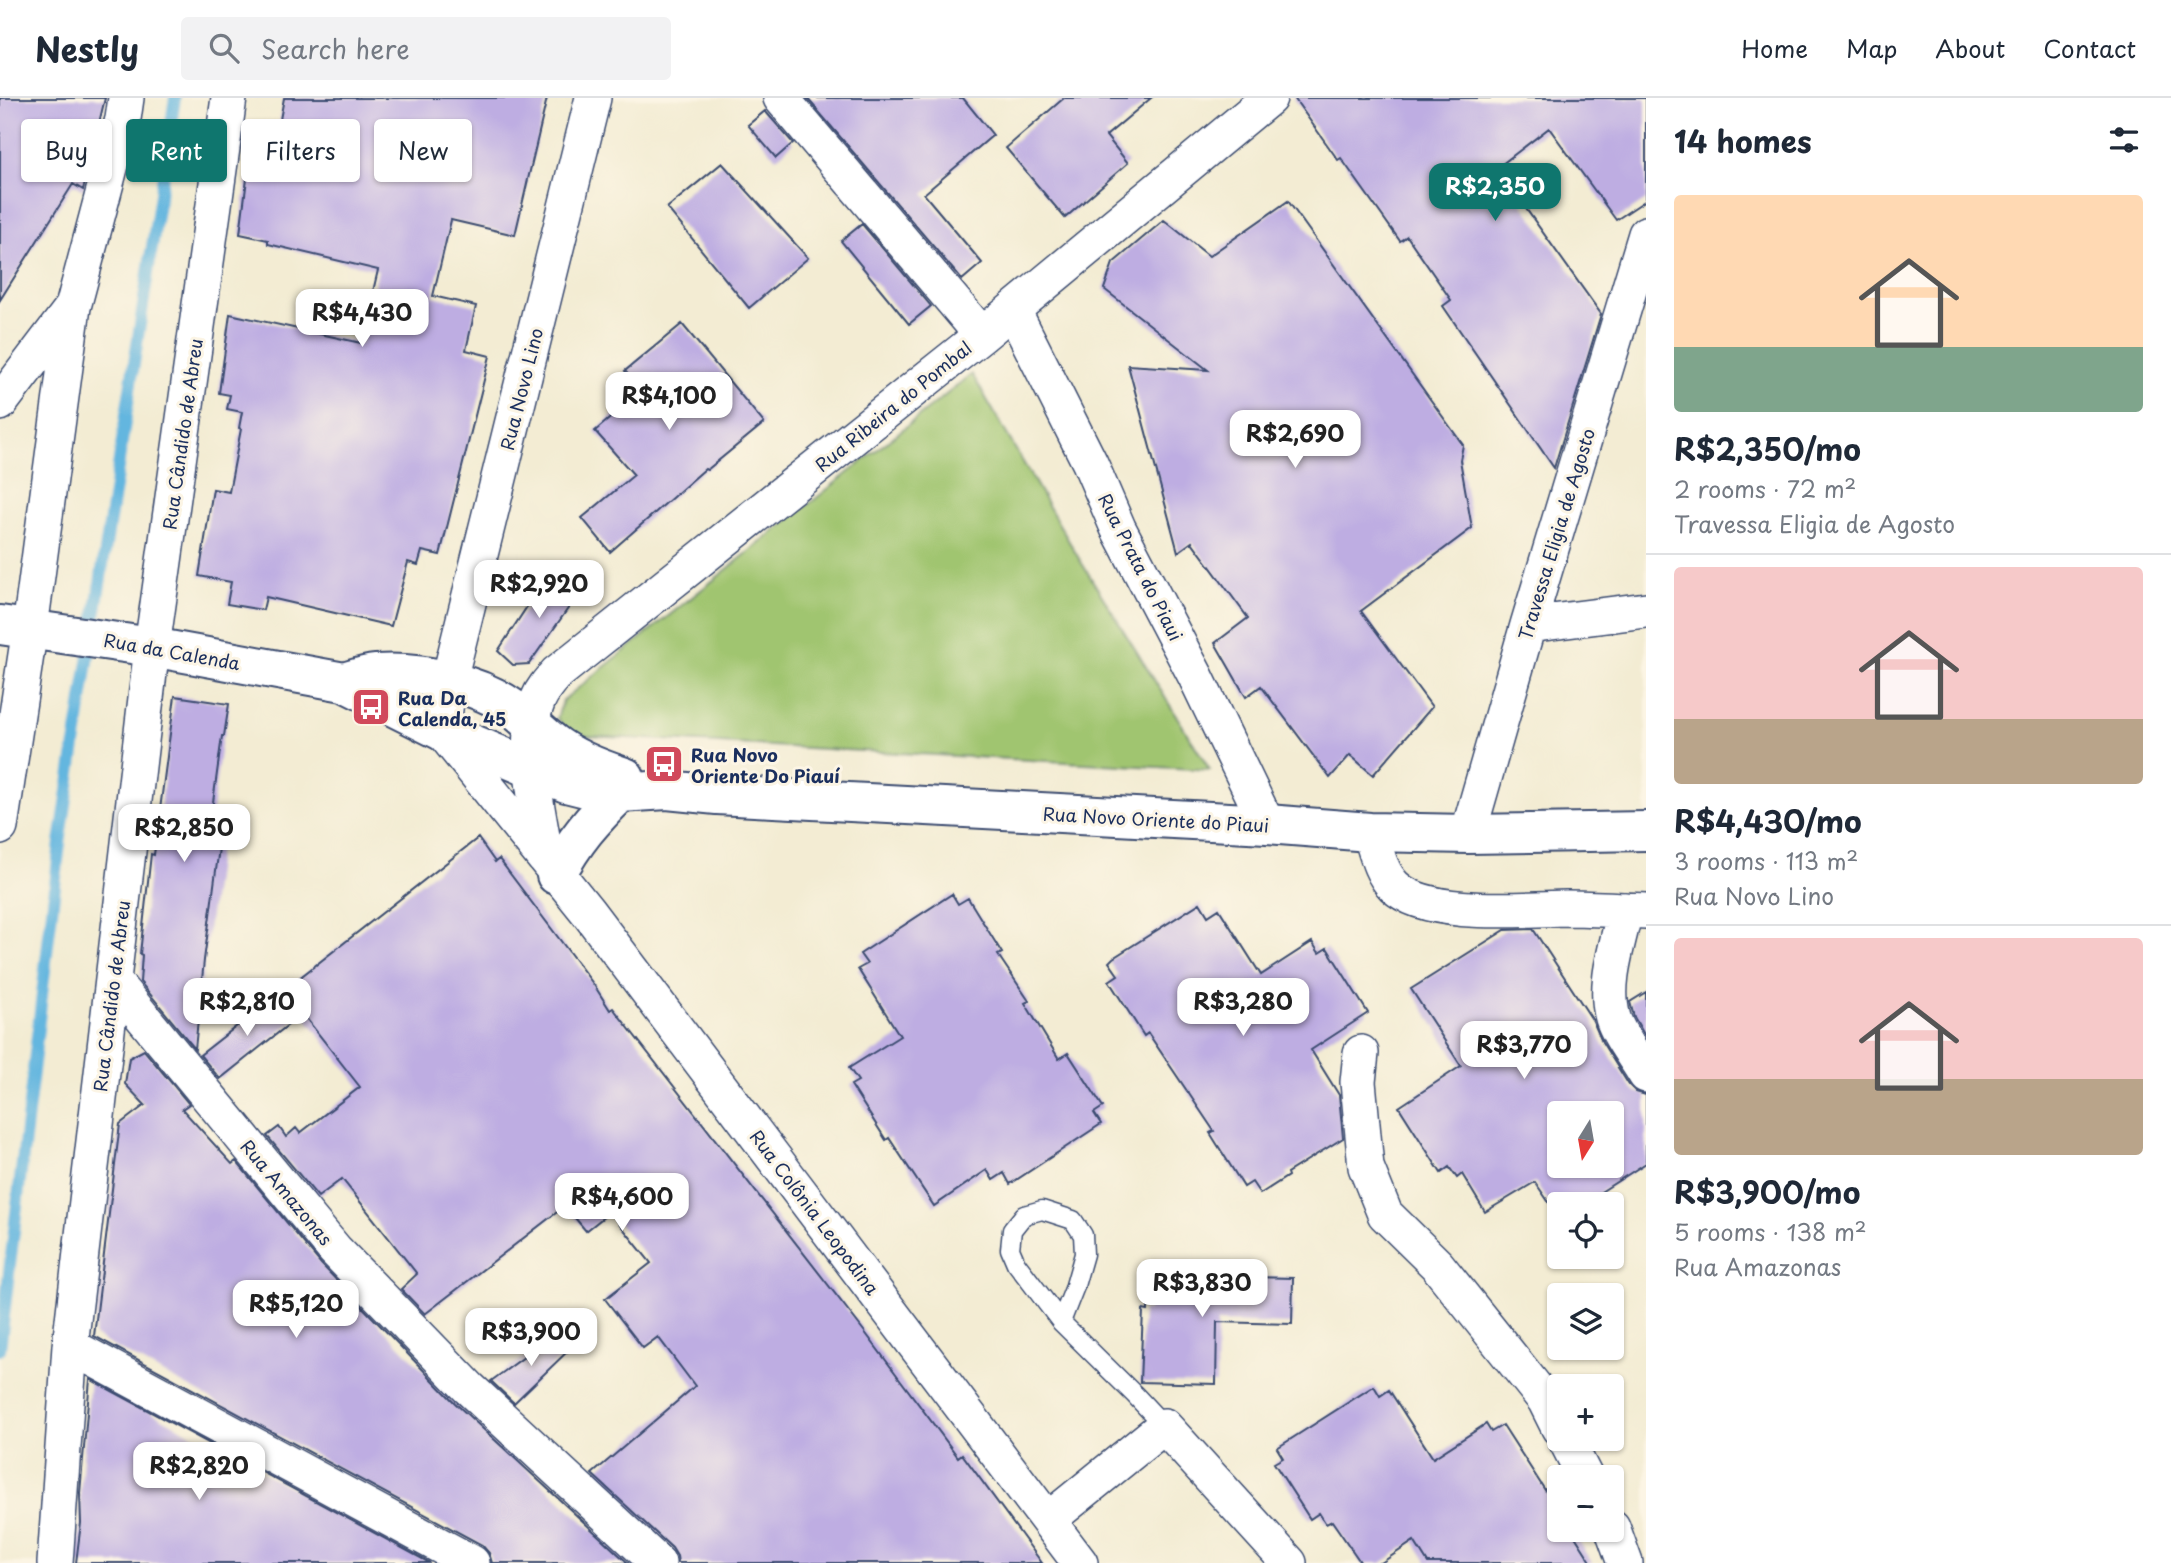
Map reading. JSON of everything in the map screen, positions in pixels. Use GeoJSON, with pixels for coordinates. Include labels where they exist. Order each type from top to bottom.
{"type":"FeatureCollection","features":[{"type":"Feature","properties":{"kind":"street"},"geometry":{"type":"LineString","coordinates":[[0,827],[73,307],[127,98]]}},
{"type":"Feature","properties":{"kind":"street","name":"Rua Cândido de Abreu"},"geometry":{"type":"LineString","coordinates":[[55,1563],[70,1346],[113,981],[142,645],[229,98]]}},
{"type":"Feature","properties":{"kind":"street","name":"Rua Novo Lino"},"geometry":{"type":"LineString","coordinates":[[442,731],[449,680],[593,98]]}},
{"type":"Feature","properties":{"kind":"street"},"geometry":{"type":"LineString","coordinates":[[781,98],[982,335]]}},
{"type":"Feature","properties":{"kind":"street","name":"Rua Ribeira do Pombal"},"geometry":{"type":"LineString","coordinates":[[531,723],[543,690],[557,673],[1013,310],[1269,98]]}},
{"type":"Feature","properties":{"kind":"street","name":"Travessa Eligia de Agosto"},"geometry":{"type":"LineString","coordinates":[[1468,834],[1646,234]]}},
{"type":"Feature","properties":{"kind":"street"},"geometry":{"type":"LineString","coordinates":[[0,403],[73,307]]}},
{"type":"Feature","properties":{"kind":"street","name":"Rua Prata do Piaui"},"geometry":{"type":"LineString","coordinates":[[1013,310],[1267,824]]}},
{"type":"Feature","properties":{"kind":"street"},"geometry":{"type":"LineString","coordinates":[[1528,625],[1646,610]]}},
{"type":"Feature","properties":{"kind":"street","name":"Rua da Calenda"},"geometry":{"type":"LineString","coordinates":[[26,628],[142,645],[344,682],[442,731]]}},
{"type":"Feature","properties":{"kind":"street","name":"Rua da Calenda"},"geometry":{"type":"LineString","coordinates":[[344,682],[376,674],[449,680]]}},
{"type":"Feature","properties":{"kind":"street","name":"Rua Novo Oriente do Piaui"},"geometry":{"type":"LineString","coordinates":[[449,680],[489,694],[531,723],[552,743],[579,758],[606,771],[667,790]]}},
{"type":"Feature","properties":{"kind":"street","name":"Rua Colônia Leopodina"},"geometry":{"type":"LineString","coordinates":[[531,723],[532,768],[551,869]]}},
{"type":"Feature","properties":{"kind":"street","name":"Rua Novo Oriente do Piaui"},"geometry":{"type":"LineString","coordinates":[[442,731],[566,783],[620,793],[667,790],[1370,832],[1468,834],[1646,831]]}},
{"type":"Feature","properties":{"kind":"street","name":"Rua Colônia Leopodina"},"geometry":{"type":"LineString","coordinates":[[442,731],[613,945],[1080,1563]]}},
{"type":"Feature","properties":{"kind":"street"},"geometry":{"type":"LineString","coordinates":[[551,869],[584,829],[620,793]]}},
{"type":"Feature","properties":{"kind":"street"},"geometry":{"type":"LineString","coordinates":[[1370,832],[1381,868],[1394,886],[1415,899],[1442,906],[1635,910],[1612,971],[1611,997],[1614,1019],[1646,1075]]}},
{"type":"Feature","properties":{"kind":"street","name":"Rua Amazonas"},"geometry":{"type":"LineString","coordinates":[[113,981],[335,1250],[470,1388],[658,1563]]}},
{"type":"Feature","properties":{"kind":"street"},"geometry":{"type":"LineString","coordinates":[[1361,1053],[1358,1082],[1366,1167],[1385,1214],[1437,1265],[1547,1404]]}},
{"type":"Feature","properties":{"kind":"street"},"geometry":{"type":"LineString","coordinates":[[70,1346],[472,1563]]}},
{"type":"Feature","properties":{"kind":"street"},"geometry":{"type":"LineString","coordinates":[[1048,1520],[1164,1426],[1289,1563]]}},
{"type":"Feature","properties":{"kind":"street"},"geometry":{"type":"LineString","coordinates":[[1617,1542],[1625,1563]]}},
{"type":"Feature","properties":{"kind":"lane"},"geometry":{"type":"LineString","coordinates":[[1060,1322],[1074,1289],[1084,1254],[1083,1235],[1073,1220],[1042,1210],[1024,1215],[1016,1224],[1010,1238],[1010,1249],[1016,1263],[1060,1322],[1164,1426]]}},
{"type":"Feature","properties":{"kind":"green space"},"geometry":{"type":"Polygon","coordinates":[[[972,374],[1078,557],[1210,770],[571,735],[557,718],[563,700],[972,374]]]}},
{"type":"Feature","properties":{"kind":"building"},"geometry":{"type":"Polygon","coordinates":[[[0,98],[105,98],[100,119],[21,119],[21,182],[85,182],[83,190],[73,184],[0,300],[0,98]]]}},
{"type":"Feature","properties":{"kind":"building"},"geometry":{"type":"Polygon","coordinates":[[[284,98],[547,98],[515,235],[451,220],[433,296],[476,306],[466,350],[490,356],[440,555],[422,551],[418,565],[408,562],[391,626],[266,597],[263,610],[227,604],[231,582],[199,576],[213,489],[229,492],[241,429],[242,412],[227,409],[230,395],[219,393],[230,314],[361,343],[378,270],[268,244],[268,240],[240,234],[247,182],[360,182],[360,119],[280,119],[284,98]]]}},
{"type":"Feature","properties":{"kind":"building"},"geometry":{"type":"Polygon","coordinates":[[[807,98],[963,98],[993,135],[924,194],[982,263],[962,280],[807,98]]]}},
{"type":"Feature","properties":{"kind":"building"},"geometry":{"type":"Polygon","coordinates":[[[1064,98],[1151,98],[1106,136],[1128,163],[1065,218],[1006,148],[1064,98]]]}},
{"type":"Feature","properties":{"kind":"building"},"geometry":{"type":"Polygon","coordinates":[[[1294,98],[1646,98],[1646,200],[1616,220],[1549,128],[1497,168],[1601,314],[1554,468],[1443,306],[1451,300],[1407,236],[1400,241],[1294,98]]]}},
{"type":"Feature","properties":{"kind":"building"},"geometry":{"type":"Polygon","coordinates":[[[765,111],[793,143],[776,158],[748,125],[765,111]]]}},
{"type":"Feature","properties":{"kind":"building"},"geometry":{"type":"Polygon","coordinates":[[[722,163],[808,258],[749,308],[667,208],[722,163]]]}},
{"type":"Feature","properties":{"kind":"building"},"geometry":{"type":"Polygon","coordinates":[[[1288,201],[1463,445],[1460,460],[1472,528],[1361,611],[1432,707],[1373,775],[1350,755],[1330,778],[1261,686],[1246,697],[1215,643],[1248,618],[1192,542],[1178,552],[1128,365],[1208,370],[1104,289],[1113,263],[1164,220],[1209,256],[1288,201]]]}},
{"type":"Feature","properties":{"kind":"building"},"geometry":{"type":"Polygon","coordinates":[[[862,224],[931,306],[909,324],[841,241],[862,224]]]}},
{"type":"Feature","properties":{"kind":"building"},"geometry":{"type":"Polygon","coordinates":[[[682,324],[764,423],[705,469],[610,552],[582,518],[634,475],[595,431],[642,391],[625,371],[682,324]]]}},
{"type":"Feature","properties":{"kind":"building"},"geometry":{"type":"Polygon","coordinates":[[[551,570],[581,590],[529,664],[513,665],[498,651],[551,570]]]}},
{"type":"Feature","properties":{"kind":"building"},"geometry":{"type":"Polygon","coordinates":[[[175,696],[229,704],[211,817],[223,818],[195,1049],[140,982],[140,954],[151,854],[154,855],[175,696]]]}},
{"type":"Feature","properties":{"kind":"building"},"geometry":{"type":"Polygon","coordinates":[[[478,838],[495,862],[499,859],[610,1010],[613,1008],[864,1331],[958,1457],[962,1454],[1042,1563],[678,1563],[672,1548],[592,1474],[695,1386],[658,1337],[643,1348],[605,1299],[651,1263],[610,1212],[586,1231],[565,1206],[425,1314],[401,1289],[417,1274],[342,1179],[318,1197],[267,1136],[279,1127],[286,1137],[296,1128],[300,1133],[360,1087],[284,990],[478,838]]]}},
{"type":"Feature","properties":{"kind":"building"},"geometry":{"type":"Polygon","coordinates":[[[952,894],[958,904],[968,898],[1002,953],[998,955],[1029,1001],[1025,1003],[1059,1059],[1068,1053],[1103,1107],[1094,1113],[1101,1124],[1010,1184],[1004,1173],[993,1180],[987,1170],[934,1206],[889,1138],[886,1140],[851,1085],[858,1081],[849,1068],[900,1036],[858,969],[867,964],[860,954],[952,894]]]}},
{"type":"Feature","properties":{"kind":"building"},"geometry":{"type":"Polygon","coordinates":[[[1200,903],[1208,916],[1219,909],[1261,975],[1312,942],[1319,953],[1327,948],[1368,1013],[1311,1050],[1339,1095],[1343,1138],[1287,1173],[1288,1176],[1260,1194],[1252,1182],[1244,1187],[1210,1133],[1214,1131],[1148,1033],[1144,1036],[1109,981],[1118,975],[1109,962],[1113,958],[1200,903]]]}},
{"type":"Feature","properties":{"kind":"building"},"geometry":{"type":"Polygon","coordinates":[[[1533,929],[1593,1021],[1602,1042],[1629,1085],[1636,1092],[1646,1095],[1646,1163],[1624,1177],[1624,1101],[1547,1101],[1547,1178],[1623,1178],[1601,1192],[1547,1192],[1547,1200],[1535,1182],[1485,1212],[1462,1174],[1457,1178],[1449,1167],[1441,1173],[1399,1107],[1461,1066],[1411,989],[1505,930],[1533,929]]]}},
{"type":"Feature","properties":{"kind":"building"},"geometry":{"type":"Polygon","coordinates":[[[1646,992],[1646,1038],[1634,1017],[1630,1002],[1646,992]]]}},
{"type":"Feature","properties":{"kind":"building"},"geometry":{"type":"Polygon","coordinates":[[[274,997],[293,1021],[220,1079],[200,1055],[274,997]]]}},
{"type":"Feature","properties":{"kind":"building"},"geometry":{"type":"Polygon","coordinates":[[[144,1050],[189,1104],[182,1109],[232,1164],[236,1161],[321,1264],[455,1403],[628,1563],[492,1563],[489,1553],[482,1545],[94,1336],[120,1124],[145,1105],[125,1084],[129,1058],[144,1050]]]}},
{"type":"Feature","properties":{"kind":"building"},"geometry":{"type":"Polygon","coordinates":[[[1150,1266],[1219,1268],[1219,1276],[1293,1278],[1292,1324],[1217,1322],[1216,1384],[1140,1382],[1143,1310],[1148,1311],[1150,1266]]]}},
{"type":"Feature","properties":{"kind":"building"},"geometry":{"type":"Polygon","coordinates":[[[557,1333],[570,1349],[514,1403],[491,1381],[557,1333]]]}},
{"type":"Feature","properties":{"kind":"building"},"geometry":{"type":"Polygon","coordinates":[[[90,1379],[430,1563],[76,1563],[90,1379]]]}},
{"type":"Feature","properties":{"kind":"building"},"geometry":{"type":"Polygon","coordinates":[[[1374,1386],[1380,1396],[1389,1390],[1433,1458],[1486,1424],[1491,1432],[1503,1425],[1547,1493],[1547,1542],[1579,1542],[1592,1563],[1428,1563],[1414,1541],[1381,1563],[1361,1563],[1332,1521],[1326,1524],[1319,1513],[1310,1519],[1274,1463],[1283,1458],[1277,1448],[1374,1386]]]}},
{"type":"Feature","properties":{"kind":"waterway"},"geometry":{"type":"LineString","coordinates":[[0,1349],[60,843],[175,98]]}},
{"type":"Feature","properties":{"kind":"place","name":"Rua Da Calenda, 45"},"geometry":{"type":"Point","coordinates":[371,707]}},
{"type":"Feature","properties":{"kind":"place","name":"Rua Novo Oriente Do Piauí"},"geometry":{"type":"Point","coordinates":[664,764]}}]}
